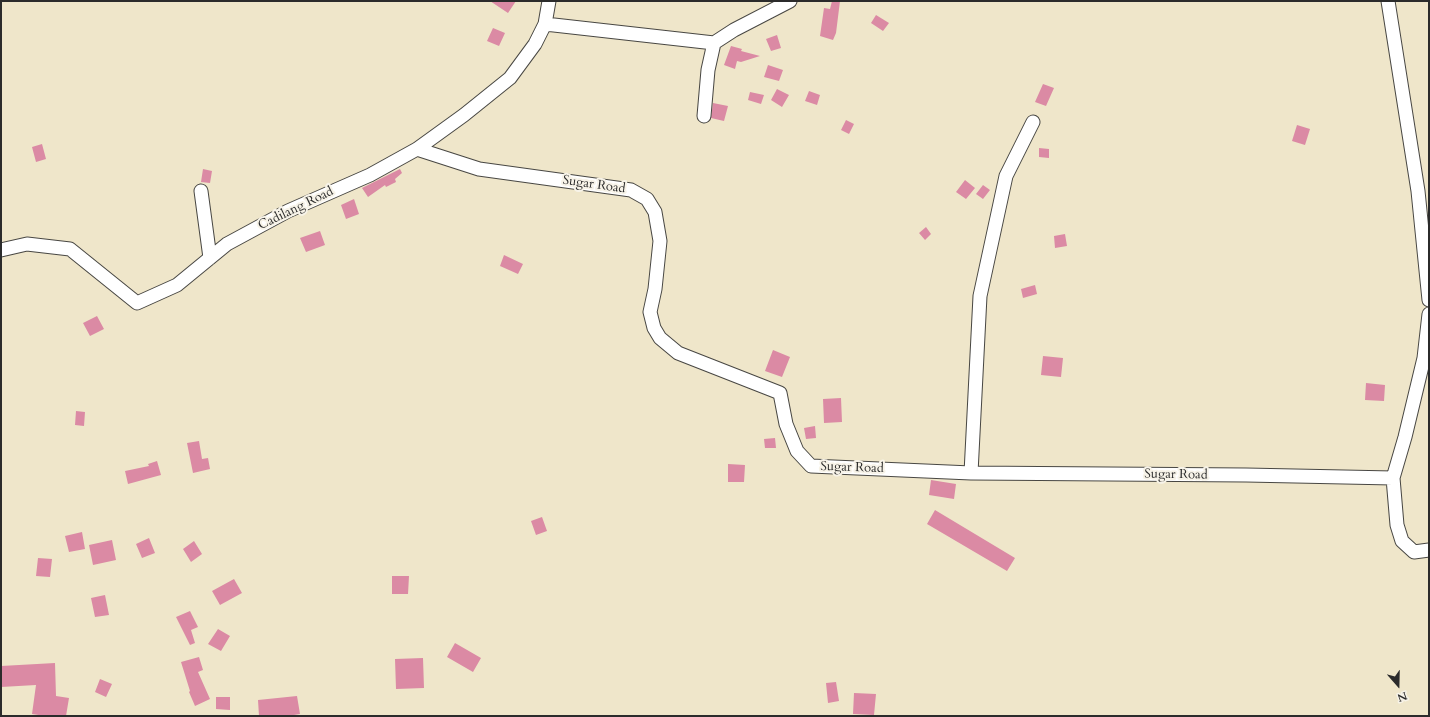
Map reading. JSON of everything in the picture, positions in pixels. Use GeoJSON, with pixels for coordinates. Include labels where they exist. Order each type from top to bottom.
{"type":"FeatureCollection","features":[{"type":"Feature","properties":{"kind":"street","name":"Cadilang Road"},"geometry":{"type":"LineString","coordinates":[[1,250],[27,244],[70,249],[136,303],[177,285],[227,244],[288,211],[370,175],[417,149],[464,115],[510,78],[535,44],[545,24],[550,1]]}},
{"type":"Feature","properties":{"kind":"street"},"geometry":{"type":"LineString","coordinates":[[545,24],[714,43],[734,30],[790,1]]}},
{"type":"Feature","properties":{"kind":"street"},"geometry":{"type":"LineString","coordinates":[[1388,1],[1418,192],[1429,300]]}},
{"type":"Feature","properties":{"kind":"street"},"geometry":{"type":"LineString","coordinates":[[704,116],[708,70],[714,43]]}},
{"type":"Feature","properties":{"kind":"street"},"geometry":{"type":"LineString","coordinates":[[971,473],[980,296],[1006,176],[1033,122]]}},
{"type":"Feature","properties":{"kind":"street","name":"Sugar Road"},"geometry":{"type":"LineString","coordinates":[[417,149],[479,169],[631,190],[647,199],[655,212],[660,240],[650,312],[654,328],[660,338],[678,353],[780,393],[786,424],[797,452],[811,466],[971,473],[1246,475],[1393,478]]}},
{"type":"Feature","properties":{"kind":"street"},"geometry":{"type":"LineString","coordinates":[[201,191],[210,258]]}},
{"type":"Feature","properties":{"kind":"street"},"geometry":{"type":"LineString","coordinates":[[1429,314],[1424,358],[1405,437],[1393,478],[1397,525],[1402,542],[1414,552],[1429,550]]}},
{"type":"Feature","properties":{"kind":"building"},"geometry":{"type":"Polygon","coordinates":[[[490,1],[516,1],[508,13],[490,1]]]}},
{"type":"Feature","properties":{"kind":"building"},"geometry":{"type":"Polygon","coordinates":[[[832,1],[840,1],[836,33],[833,40],[820,36],[824,8],[830,9],[832,1]]]}},
{"type":"Feature","properties":{"kind":"building"},"geometry":{"type":"Polygon","coordinates":[[[876,15],[889,23],[883,31],[871,23],[876,15]]]}},
{"type":"Feature","properties":{"kind":"building"},"geometry":{"type":"Polygon","coordinates":[[[493,28],[505,33],[499,46],[487,41],[493,28]]]}},
{"type":"Feature","properties":{"kind":"building"},"geometry":{"type":"Polygon","coordinates":[[[777,35],[781,48],[771,51],[766,39],[777,35]]]}},
{"type":"Feature","properties":{"kind":"building"},"geometry":{"type":"Polygon","coordinates":[[[731,46],[742,49],[741,51],[760,56],[741,62],[737,61],[735,69],[724,65],[731,46]]]}},
{"type":"Feature","properties":{"kind":"building"},"geometry":{"type":"Polygon","coordinates":[[[768,65],[783,70],[779,81],[764,77],[768,65]]]}},
{"type":"Feature","properties":{"kind":"building"},"geometry":{"type":"Polygon","coordinates":[[[1043,84],[1054,88],[1046,106],[1035,102],[1043,84]]]}},
{"type":"Feature","properties":{"kind":"building"},"geometry":{"type":"Polygon","coordinates":[[[777,89],[789,95],[782,107],[771,100],[777,89]]]}},
{"type":"Feature","properties":{"kind":"building"},"geometry":{"type":"Polygon","coordinates":[[[809,91],[820,95],[817,105],[805,101],[809,91]]]}},
{"type":"Feature","properties":{"kind":"building"},"geometry":{"type":"Polygon","coordinates":[[[750,92],[764,95],[761,104],[748,100],[750,92]]]}},
{"type":"Feature","properties":{"kind":"building"},"geometry":{"type":"Polygon","coordinates":[[[713,103],[728,106],[724,121],[711,118],[713,103]]]}},
{"type":"Feature","properties":{"kind":"building"},"geometry":{"type":"Polygon","coordinates":[[[846,120],[854,124],[849,134],[841,130],[846,120]]]}},
{"type":"Feature","properties":{"kind":"building"},"geometry":{"type":"Polygon","coordinates":[[[1297,125],[1310,129],[1305,145],[1292,141],[1297,125]]]}},
{"type":"Feature","properties":{"kind":"building"},"geometry":{"type":"Polygon","coordinates":[[[42,144],[46,159],[36,162],[32,147],[42,144]]]}},
{"type":"Feature","properties":{"kind":"building"},"geometry":{"type":"Polygon","coordinates":[[[1039,148],[1049,149],[1049,158],[1039,157],[1039,148]]]}},
{"type":"Feature","properties":{"kind":"building"},"geometry":{"type":"Polygon","coordinates":[[[203,169],[212,171],[210,183],[201,182],[203,169]]]}},
{"type":"Feature","properties":{"kind":"building"},"geometry":{"type":"Polygon","coordinates":[[[400,169],[402,173],[395,179],[396,182],[386,187],[385,185],[368,197],[362,188],[400,169]]]}},
{"type":"Feature","properties":{"kind":"building"},"geometry":{"type":"Polygon","coordinates":[[[965,180],[975,188],[966,199],[956,192],[965,180]]]}},
{"type":"Feature","properties":{"kind":"building"},"geometry":{"type":"Polygon","coordinates":[[[983,185],[990,190],[983,199],[976,194],[983,185]]]}},
{"type":"Feature","properties":{"kind":"building"},"geometry":{"type":"Polygon","coordinates":[[[354,199],[359,214],[346,219],[341,205],[354,199]]]}},
{"type":"Feature","properties":{"kind":"building"},"geometry":{"type":"Polygon","coordinates":[[[926,227],[931,234],[925,240],[919,233],[926,227]]]}},
{"type":"Feature","properties":{"kind":"building"},"geometry":{"type":"Polygon","coordinates":[[[320,231],[325,245],[306,252],[300,238],[320,231]]]}},
{"type":"Feature","properties":{"kind":"building"},"geometry":{"type":"Polygon","coordinates":[[[1065,234],[1067,246],[1055,248],[1054,236],[1065,234]]]}},
{"type":"Feature","properties":{"kind":"building"},"geometry":{"type":"Polygon","coordinates":[[[504,255],[523,264],[518,274],[500,266],[504,255]]]}},
{"type":"Feature","properties":{"kind":"building"},"geometry":{"type":"Polygon","coordinates":[[[1035,285],[1037,294],[1023,298],[1021,289],[1035,285]]]}},
{"type":"Feature","properties":{"kind":"building"},"geometry":{"type":"Polygon","coordinates":[[[97,316],[104,329],[90,336],[83,323],[97,316]]]}},
{"type":"Feature","properties":{"kind":"building"},"geometry":{"type":"Polygon","coordinates":[[[773,350],[790,357],[782,377],[765,371],[773,350]]]}},
{"type":"Feature","properties":{"kind":"building"},"geometry":{"type":"Polygon","coordinates":[[[1043,356],[1063,358],[1061,377],[1041,375],[1043,356]]]}},
{"type":"Feature","properties":{"kind":"building"},"geometry":{"type":"Polygon","coordinates":[[[1366,383],[1385,385],[1384,401],[1365,400],[1366,383]]]}},
{"type":"Feature","properties":{"kind":"building"},"geometry":{"type":"Polygon","coordinates":[[[841,398],[842,422],[824,423],[823,399],[841,398]]]}},
{"type":"Feature","properties":{"kind":"building"},"geometry":{"type":"Polygon","coordinates":[[[76,411],[85,412],[84,426],[75,425],[76,411]]]}},
{"type":"Feature","properties":{"kind":"building"},"geometry":{"type":"Polygon","coordinates":[[[815,426],[816,438],[806,439],[804,428],[815,426]]]}},
{"type":"Feature","properties":{"kind":"building"},"geometry":{"type":"Polygon","coordinates":[[[775,438],[776,448],[765,448],[764,439],[775,438]]]}},
{"type":"Feature","properties":{"kind":"building"},"geometry":{"type":"Polygon","coordinates":[[[199,441],[202,459],[208,458],[210,469],[193,473],[187,443],[199,441]]]}},
{"type":"Feature","properties":{"kind":"building"},"geometry":{"type":"Polygon","coordinates":[[[157,461],[161,475],[128,484],[125,471],[149,466],[148,464],[157,461]]]}},
{"type":"Feature","properties":{"kind":"building"},"geometry":{"type":"Polygon","coordinates":[[[728,464],[745,465],[744,482],[728,482],[728,464]]]}},
{"type":"Feature","properties":{"kind":"building"},"geometry":{"type":"Polygon","coordinates":[[[931,480],[956,484],[954,499],[929,495],[931,480]]]}},
{"type":"Feature","properties":{"kind":"building"},"geometry":{"type":"Polygon","coordinates":[[[935,510],[1015,558],[1007,571],[927,524],[935,510]]]}},
{"type":"Feature","properties":{"kind":"building"},"geometry":{"type":"Polygon","coordinates":[[[542,517],[547,531],[536,535],[531,521],[542,517]]]}},
{"type":"Feature","properties":{"kind":"building"},"geometry":{"type":"Polygon","coordinates":[[[82,532],[85,549],[69,552],[65,536],[82,532]]]}},
{"type":"Feature","properties":{"kind":"building"},"geometry":{"type":"Polygon","coordinates":[[[149,538],[155,553],[142,558],[136,544],[149,538]]]}},
{"type":"Feature","properties":{"kind":"building"},"geometry":{"type":"Polygon","coordinates":[[[112,540],[116,560],[93,565],[89,545],[112,540]]]}},
{"type":"Feature","properties":{"kind":"building"},"geometry":{"type":"Polygon","coordinates":[[[194,541],[202,554],[191,562],[183,549],[194,541]]]}},
{"type":"Feature","properties":{"kind":"building"},"geometry":{"type":"Polygon","coordinates":[[[38,558],[52,559],[50,577],[36,576],[38,558]]]}},
{"type":"Feature","properties":{"kind":"building"},"geometry":{"type":"Polygon","coordinates":[[[392,576],[409,576],[408,594],[392,594],[392,576]]]}},
{"type":"Feature","properties":{"kind":"building"},"geometry":{"type":"Polygon","coordinates":[[[234,579],[242,593],[220,605],[212,591],[234,579]]]}},
{"type":"Feature","properties":{"kind":"building"},"geometry":{"type":"Polygon","coordinates":[[[105,595],[109,615],[95,617],[91,598],[105,595]]]}},
{"type":"Feature","properties":{"kind":"building"},"geometry":{"type":"Polygon","coordinates":[[[190,611],[198,627],[191,630],[195,643],[190,645],[176,617],[190,611]]]}},
{"type":"Feature","properties":{"kind":"building"},"geometry":{"type":"Polygon","coordinates":[[[218,629],[230,636],[221,651],[208,644],[218,629]]]}},
{"type":"Feature","properties":{"kind":"building"},"geometry":{"type":"Polygon","coordinates":[[[455,643],[481,658],[473,672],[447,657],[455,643]]]}},
{"type":"Feature","properties":{"kind":"building"},"geometry":{"type":"Polygon","coordinates":[[[199,657],[203,670],[198,672],[210,699],[195,706],[189,692],[190,691],[181,662],[199,657]]]}},
{"type":"Feature","properties":{"kind":"building"},"geometry":{"type":"Polygon","coordinates":[[[423,658],[424,688],[396,689],[395,659],[423,658]]]}},
{"type":"Feature","properties":{"kind":"building"},"geometry":{"type":"Polygon","coordinates":[[[55,663],[56,696],[69,698],[66,716],[45,716],[32,714],[36,685],[1,687],[1,666],[55,663]]]}},
{"type":"Feature","properties":{"kind":"building"},"geometry":{"type":"Polygon","coordinates":[[[100,679],[112,684],[106,697],[95,692],[100,679]]]}},
{"type":"Feature","properties":{"kind":"building"},"geometry":{"type":"Polygon","coordinates":[[[836,682],[839,701],[828,703],[826,683],[836,682]]]}},
{"type":"Feature","properties":{"kind":"building"},"geometry":{"type":"Polygon","coordinates":[[[854,693],[876,694],[874,715],[853,714],[854,693]]]}},
{"type":"Feature","properties":{"kind":"building"},"geometry":{"type":"Polygon","coordinates":[[[297,696],[300,714],[288,716],[259,716],[258,700],[297,696]]]}},
{"type":"Feature","properties":{"kind":"building"},"geometry":{"type":"Polygon","coordinates":[[[216,697],[230,697],[230,710],[216,709],[216,697]]]}}]}
